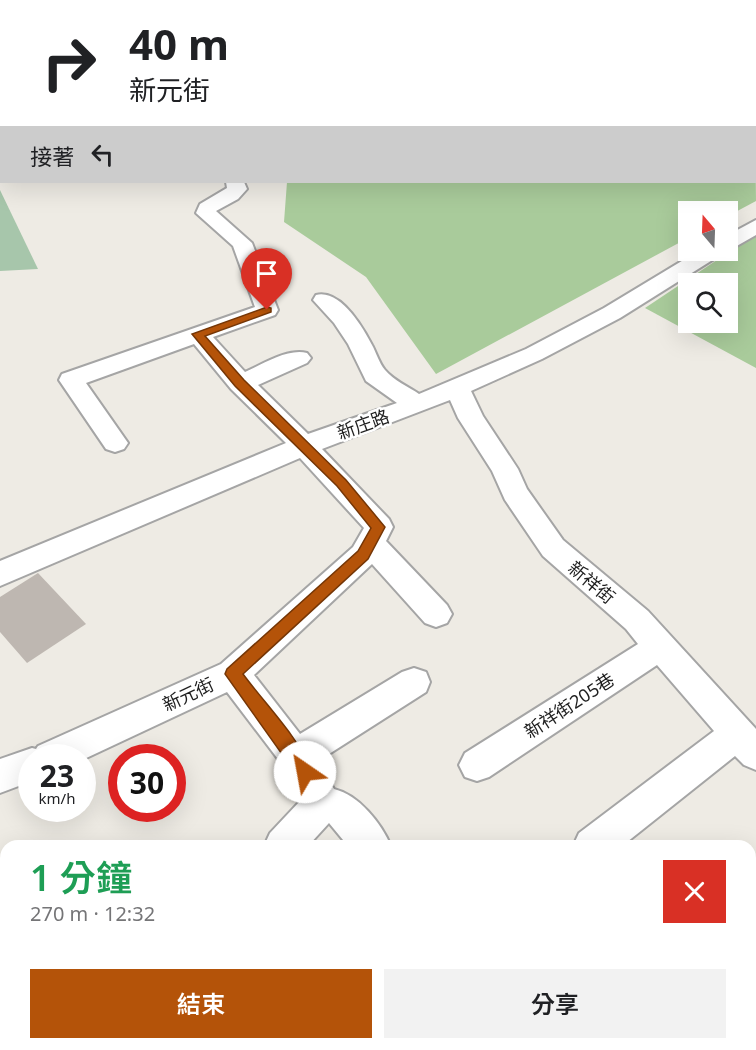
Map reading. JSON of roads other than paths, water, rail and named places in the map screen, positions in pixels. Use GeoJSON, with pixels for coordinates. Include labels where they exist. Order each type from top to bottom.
{"type":"FeatureCollection","features":[{"type":"Feature","properties":{"kind":"street"},"geometry":{"type":"LineString","coordinates":[[115,443],[71,380],[267,310],[242,243],[206,213],[207,208],[231,195],[237,189],[235,183]]}},
{"type":"Feature","properties":{"kind":"street"},"geometry":{"type":"LineString","coordinates":[[738,237],[756,226]]}},
{"type":"Feature","properties":{"kind":"street","name":"新庄路"},"geometry":{"type":"LineString","coordinates":[[3,564],[457,388],[534,354],[612,313],[697,261]]}},
{"type":"Feature","properties":{"kind":"street"},"geometry":{"type":"LineString","coordinates":[[324,300],[342,318],[360,344],[375,375],[417,405]]}},
{"type":"Feature","properties":{"kind":"street"},"geometry":{"type":"LineString","coordinates":[[198,334],[240,383],[341,483],[378,527],[370,543],[436,614]]}},
{"type":"Feature","properties":{"kind":"street"},"geometry":{"type":"LineString","coordinates":[[240,383],[299,358]]}},
{"type":"Feature","properties":{"kind":"street","name":"新祥街"},"geometry":{"type":"LineString","coordinates":[[457,388],[471,418],[505,469],[515,494],[554,548],[575,569],[637,620],[747,744]]}},
{"type":"Feature","properties":{"kind":"street","name":"新元街"},"geometry":{"type":"LineString","coordinates":[[80,744],[233,674],[363,555],[370,543]]}},
{"type":"Feature","properties":{"kind":"street","name":"新祥街205巷"},"geometry":{"type":"LineString","coordinates":[[477,765],[661,646]]}},
{"type":"Feature","properties":{"kind":"street"},"geometry":{"type":"LineString","coordinates":[[233,674],[296,756],[323,804],[340,808],[367,840]]}},
{"type":"Feature","properties":{"kind":"street"},"geometry":{"type":"LineString","coordinates":[[296,756],[414,682]]}},
{"type":"Feature","properties":{"kind":"street"},"geometry":{"type":"LineString","coordinates":[[601,840],[747,744]]}},
{"type":"Feature","properties":{"kind":"street"},"geometry":{"type":"LineString","coordinates":[[0,776],[18,769]]}},
{"type":"Feature","properties":{"kind":"street"},"geometry":{"type":"LineString","coordinates":[[289,840],[323,804]]}}]}
